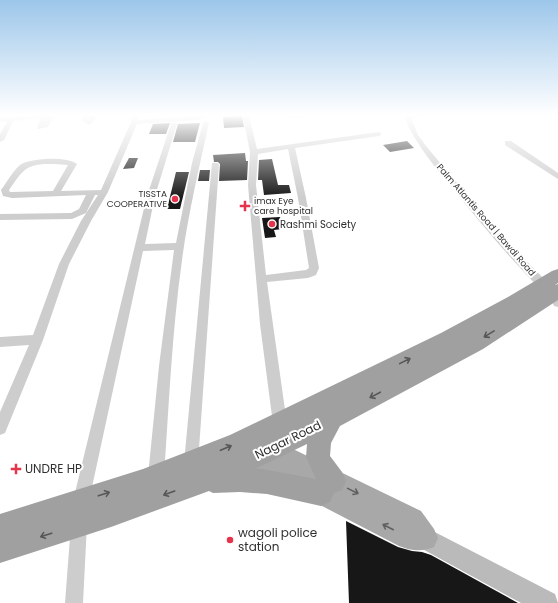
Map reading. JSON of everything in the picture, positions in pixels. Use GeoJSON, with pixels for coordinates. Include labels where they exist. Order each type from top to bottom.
{"type":"FeatureCollection","features":[{"type":"Feature","properties":{"kind":"highway","name":"Nagar Road"},"geometry":{"type":"LineString","coordinates":[[265,439],[332,418],[476,343],[554,286]]}},
{"type":"Feature","properties":{"kind":"highway","name":"Nagar Road"},"geometry":{"type":"LineString","coordinates":[[0,549],[79,524],[196,472],[265,439],[464,332],[554,286]]}},
{"type":"Feature","properties":{"kind":"highway"},"geometry":{"type":"LineString","coordinates":[[196,472],[229,479],[252,480],[291,486],[327,487],[317,453],[318,443],[332,418]]}},
{"type":"Feature","properties":{"kind":"highway","name":"Nagar Road"},"geometry":{"type":"LineString","coordinates":[[0,527],[156,476],[196,472]]}},
{"type":"Feature","properties":{"kind":"main road"},"geometry":{"type":"LineString","coordinates":[[265,439],[277,470],[327,487],[408,537],[425,538],[546,603]]}},
{"type":"Feature","properties":{"kind":"street"},"geometry":{"type":"LineString","coordinates":[[0,428],[37,340],[64,264],[86,221],[104,192],[124,142]]}},
{"type":"Feature","properties":{"kind":"street"},"geometry":{"type":"LineString","coordinates":[[82,501],[151,196],[168,142]]}},
{"type":"Feature","properties":{"kind":"street"},"geometry":{"type":"LineString","coordinates":[[156,476],[166,366],[180,246],[200,142]]}},
{"type":"Feature","properties":{"kind":"street"},"geometry":{"type":"LineString","coordinates":[[252,142],[254,152],[252,184],[263,279],[266,324],[265,439]]}},
{"type":"Feature","properties":{"kind":"street"},"geometry":{"type":"LineString","coordinates":[[254,152],[328,142]]}},
{"type":"Feature","properties":{"kind":"street","name":"Palm Atlantis Road | Bawdi Road"},"geometry":{"type":"LineString","coordinates":[[420,142],[525,268],[554,286]]}},
{"type":"Feature","properties":{"kind":"street"},"geometry":{"type":"LineString","coordinates":[[508,143],[558,177]]}},
{"type":"Feature","properties":{"kind":"street"},"geometry":{"type":"LineString","coordinates":[[263,279],[308,274],[312,272],[314,268],[302,198],[291,148]]}},
{"type":"Feature","properties":{"kind":"street"},"geometry":{"type":"LineString","coordinates":[[56,193],[73,164],[67,162],[29,164],[23,167],[2,192],[12,195],[104,192]]}},
{"type":"Feature","properties":{"kind":"street"},"geometry":{"type":"LineString","coordinates":[[196,472],[194,404],[207,281],[215,165]]}},
{"type":"Feature","properties":{"kind":"street"},"geometry":{"type":"LineString","coordinates":[[0,216],[72,216],[83,211],[92,192]]}},
{"type":"Feature","properties":{"kind":"street"},"geometry":{"type":"LineString","coordinates":[[139,248],[180,246]]}},
{"type":"Feature","properties":{"kind":"street"},"geometry":{"type":"LineString","coordinates":[[554,286],[558,303]]}},
{"type":"Feature","properties":{"kind":"street"},"geometry":{"type":"LineString","coordinates":[[0,342],[37,340]]}},
{"type":"Feature","properties":{"kind":"street"},"geometry":{"type":"LineString","coordinates":[[74,603],[79,524]]}},
{"type":"Feature","properties":{"kind":"building"},"geometry":{"type":"Polygon","coordinates":[[[408,142],[414,148],[390,152],[383,145],[408,142]]]}},
{"type":"Feature","properties":{"kind":"building"},"geometry":{"type":"Polygon","coordinates":[[[245,153],[246,161],[248,161],[247,180],[219,181],[220,164],[218,162],[214,162],[213,155],[245,153]]]}},
{"type":"Feature","properties":{"kind":"building"},"geometry":{"type":"Polygon","coordinates":[[[129,158],[138,158],[134,168],[123,169],[129,158]]]}},
{"type":"Feature","properties":{"kind":"building"},"geometry":{"type":"Polygon","coordinates":[[[272,159],[278,185],[289,185],[291,193],[264,195],[262,180],[258,180],[259,160],[272,159]]]}},
{"type":"Feature","properties":{"kind":"building"},"geometry":{"type":"Polygon","coordinates":[[[200,170],[210,170],[209,181],[198,181],[200,170]]]}},
{"type":"Feature","properties":{"kind":"building","name":"TISSTA COOPERATIVE"},"geometry":{"type":"Polygon","coordinates":[[[176,172],[189,172],[180,209],[167,209],[176,172]]]}},
{"type":"Feature","properties":{"kind":"building","name":"Rashmi Society"},"geometry":{"type":"Polygon","coordinates":[[[280,217],[283,229],[274,230],[276,237],[265,238],[262,218],[280,217]]]}},
{"type":"Feature","properties":{"kind":"building"},"geometry":{"type":"Polygon","coordinates":[[[346,521],[398,547],[431,555],[518,603],[349,603],[346,521]]]}},
{"type":"Feature","properties":{"kind":"place","name":"TISSTA COOPERATIVE"},"geometry":{"type":"Point","coordinates":[175,199]}},
{"type":"Feature","properties":{"kind":"place","name":"imax Eye care hospital"},"geometry":{"type":"Point","coordinates":[245,206]}},
{"type":"Feature","properties":{"kind":"place","name":"Rashmi Society"},"geometry":{"type":"Point","coordinates":[272,224]}},
{"type":"Feature","properties":{"kind":"place","name":"UNDRE HP"},"geometry":{"type":"Point","coordinates":[16,469]}},
{"type":"Feature","properties":{"kind":"place","name":"wagoli police station"},"geometry":{"type":"Point","coordinates":[230,540]}}]}
